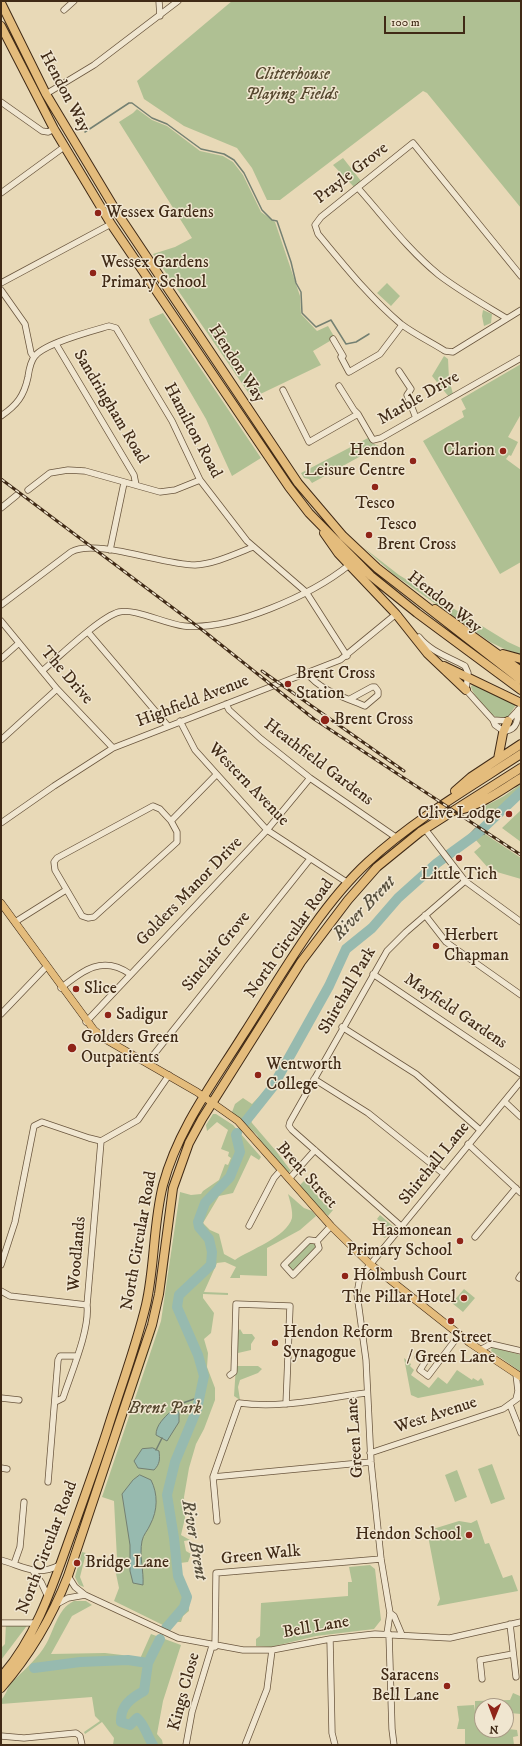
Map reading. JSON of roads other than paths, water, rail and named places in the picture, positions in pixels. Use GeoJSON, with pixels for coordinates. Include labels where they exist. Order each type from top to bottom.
{"type":"FeatureCollection","features":[{"type":"Feature","properties":{"kind":"highway","name":"Hendon Way"},"geometry":{"type":"LineString","coordinates":[[1,3],[46,94],[118,214],[298,483],[343,536],[389,579],[521,680]]}},
{"type":"Feature","properties":{"kind":"highway","name":"Hendon Way"},"geometry":{"type":"LineString","coordinates":[[1,26],[54,129],[111,224],[266,455],[310,512],[371,576],[521,690]]}},
{"type":"Feature","properties":{"kind":"highway"},"geometry":{"type":"LineString","coordinates":[[310,512],[338,553],[396,614],[415,638],[466,690]]}},
{"type":"Feature","properties":{"kind":"highway"},"geometry":{"type":"LineString","coordinates":[[389,579],[454,621],[521,671]]}},
{"type":"Feature","properties":{"kind":"highway"},"geometry":{"type":"LineString","coordinates":[[493,649],[510,657],[521,659]]}},
{"type":"Feature","properties":{"kind":"highway"},"geometry":{"type":"LineString","coordinates":[[437,661],[519,705]]}},
{"type":"Feature","properties":{"kind":"highway"},"geometry":{"type":"LineString","coordinates":[[498,759],[504,731],[508,721]]}},
{"type":"Feature","properties":{"kind":"highway"},"geometry":{"type":"LineString","coordinates":[[433,810],[471,777],[498,759],[519,749]]}},
{"type":"Feature","properties":{"kind":"highway","name":"North Circular Road"},"geometry":{"type":"LineString","coordinates":[[1,1677],[21,1651],[48,1597],[93,1474],[146,1303],[155,1229],[162,1188],[171,1159],[203,1096],[273,986],[322,915],[348,883],[368,862],[397,838],[433,810],[519,749]]}},
{"type":"Feature","properties":{"kind":"highway","name":"North Circular Road"},"geometry":{"type":"LineString","coordinates":[[1,1688],[31,1651],[57,1604],[68,1576],[152,1325],[159,1294],[174,1185],[189,1143],[212,1102],[302,962],[348,900],[377,867],[400,847],[521,768]]}},
{"type":"Feature","properties":{"kind":"highway"},"geometry":{"type":"LineString","coordinates":[[452,812],[472,807],[520,779]]}},
{"type":"Feature","properties":{"kind":"main road","name":"Brent Street"},"geometry":{"type":"LineString","coordinates":[[1,903],[86,1022],[105,1039],[170,1075],[238,1121],[331,1226],[370,1264],[459,1335],[519,1376]]}},
{"type":"Feature","properties":{"kind":"street"},"geometry":{"type":"LineString","coordinates":[[64,10],[74,1]]}},
{"type":"Feature","properties":{"kind":"street"},"geometry":{"type":"LineString","coordinates":[[158,1],[160,16]]}},
{"type":"Feature","properties":{"kind":"street"},"geometry":{"type":"LineString","coordinates":[[46,94],[94,65],[178,1]]}},
{"type":"Feature","properties":{"kind":"street"},"geometry":{"type":"LineString","coordinates":[[1,102],[42,131],[48,132],[54,129]]}},
{"type":"Feature","properties":{"kind":"street","name":"Prayle Grove"},"geometry":{"type":"LineString","coordinates":[[521,276],[413,143],[317,221],[315,225],[316,230],[355,279],[402,325],[445,351],[450,352],[521,310]]}},
{"type":"Feature","properties":{"kind":"street"},"geometry":{"type":"LineString","coordinates":[[1,193],[64,147]]}},
{"type":"Feature","properties":{"kind":"street"},"geometry":{"type":"LineString","coordinates":[[358,188],[417,254],[438,274],[459,290],[506,318]]}},
{"type":"Feature","properties":{"kind":"street"},"geometry":{"type":"LineString","coordinates":[[1,284],[111,224]]}},
{"type":"Feature","properties":{"kind":"street"},"geometry":{"type":"LineString","coordinates":[[1,290],[25,324],[31,353],[34,357]]}},
{"type":"Feature","properties":{"kind":"street"},"geometry":{"type":"LineString","coordinates":[[333,339],[343,356],[341,357],[349,372],[380,354],[402,325]]}},
{"type":"Feature","properties":{"kind":"street","name":"Hamilton Road"},"geometry":{"type":"LineString","coordinates":[[56,344],[109,326],[114,326],[118,330],[162,404],[200,480],[247,541],[306,592],[347,656]]}},
{"type":"Feature","properties":{"kind":"street"},"geometry":{"type":"LineString","coordinates":[[1,416],[21,399],[34,357],[39,352],[56,344]]}},
{"type":"Feature","properties":{"kind":"street","name":"Sandringham Road"},"geometry":{"type":"LineString","coordinates":[[56,344],[134,475],[136,485]]}},
{"type":"Feature","properties":{"kind":"street","name":"Marble Drive"},"geometry":{"type":"LineString","coordinates":[[283,390],[309,442],[358,414],[373,440],[380,438],[521,358]]}},
{"type":"Feature","properties":{"kind":"street"},"geometry":{"type":"LineString","coordinates":[[399,371],[411,390],[407,396],[416,418]]}},
{"type":"Feature","properties":{"kind":"street"},"geometry":{"type":"LineString","coordinates":[[339,386],[358,414]]}},
{"type":"Feature","properties":{"kind":"street"},"geometry":{"type":"LineString","coordinates":[[28,490],[50,474],[68,470],[85,471],[155,491],[170,491],[200,480]]}},
{"type":"Feature","properties":{"kind":"street"},"geometry":{"type":"LineString","coordinates":[[110,550],[124,483]]}},
{"type":"Feature","properties":{"kind":"street"},"geometry":{"type":"LineString","coordinates":[[1,508],[17,495]]}},
{"type":"Feature","properties":{"kind":"street"},"geometry":{"type":"LineString","coordinates":[[1,605],[75,550],[88,548],[110,550],[159,560],[195,565],[220,559],[253,547]]}},
{"type":"Feature","properties":{"kind":"street"},"geometry":{"type":"LineString","coordinates":[[42,671],[112,614],[124,611],[174,624],[198,626],[217,624],[256,613],[306,592],[349,565]]}},
{"type":"Feature","properties":{"kind":"street"},"geometry":{"type":"LineString","coordinates":[[396,614],[429,647],[468,669],[466,690],[493,720],[495,725],[504,731],[514,727],[517,722],[519,705]]}},
{"type":"Feature","properties":{"kind":"street","name":"Highfield Avenue"},"geometry":{"type":"LineString","coordinates":[[1,823],[54,786],[113,748],[347,656],[396,614]]}},
{"type":"Feature","properties":{"kind":"street","name":"The Drive"},"geometry":{"type":"LineString","coordinates":[[1,621],[57,689],[113,748]]}},
{"type":"Feature","properties":{"kind":"street"},"geometry":{"type":"LineString","coordinates":[[88,632],[168,726]]}},
{"type":"Feature","properties":{"kind":"street"},"geometry":{"type":"LineString","coordinates":[[1,659],[19,644]]}},
{"type":"Feature","properties":{"kind":"street"},"geometry":{"type":"LineString","coordinates":[[307,673],[311,678],[330,691],[365,706],[378,695],[378,691],[372,687],[350,699]]}},
{"type":"Feature","properties":{"kind":"street"},"geometry":{"type":"LineString","coordinates":[[1,740],[57,689]]}},
{"type":"Feature","properties":{"kind":"street","name":"Heathfield Gardens"},"geometry":{"type":"LineString","coordinates":[[226,704],[229,710],[261,739],[310,778],[397,838]]}},
{"type":"Feature","properties":{"kind":"street"},"geometry":{"type":"LineString","coordinates":[[493,720],[508,721],[519,705]]}},
{"type":"Feature","properties":{"kind":"street","name":"Western Avenue"},"geometry":{"type":"LineString","coordinates":[[180,721],[195,750],[267,830],[348,883]]}},
{"type":"Feature","properties":{"kind":"street"},"geometry":{"type":"LineString","coordinates":[[171,821],[216,775]]}},
{"type":"Feature","properties":{"kind":"street","name":"Golders Manor Drive"},"geometry":{"type":"LineString","coordinates":[[86,1022],[267,830],[310,778]]}},
{"type":"Feature","properties":{"kind":"street"},"geometry":{"type":"LineString","coordinates":[[153,806],[160,809],[171,821],[177,832],[177,842],[94,917],[88,918],[82,916],[66,890],[54,865],[59,856],[153,806]]}},
{"type":"Feature","properties":{"kind":"street"},"geometry":{"type":"LineString","coordinates":[[428,833],[465,881],[521,922]]}},
{"type":"Feature","properties":{"kind":"street","name":"Sinclair Grove"},"geometry":{"type":"LineString","coordinates":[[147,1063],[310,859]]}},
{"type":"Feature","properties":{"kind":"street","name":"Shirehall Park"},"geometry":{"type":"LineString","coordinates":[[402,1227],[289,1126],[342,1027],[387,951],[425,915],[465,881]]}},
{"type":"Feature","properties":{"kind":"street"},"geometry":{"type":"LineString","coordinates":[[15,922],[66,890]]}},
{"type":"Feature","properties":{"kind":"street"},"geometry":{"type":"LineString","coordinates":[[425,915],[446,942],[521,995]]}},
{"type":"Feature","properties":{"kind":"street"},"geometry":{"type":"LineString","coordinates":[[61,988],[78,974],[100,965],[116,967],[130,974]]}},
{"type":"Feature","properties":{"kind":"street"},"geometry":{"type":"LineString","coordinates":[[1,1014],[47,966]]}},
{"type":"Feature","properties":{"kind":"street","name":"Mayfield Gardens"},"geometry":{"type":"LineString","coordinates":[[373,974],[521,1074]]}},
{"type":"Feature","properties":{"kind":"street"},"geometry":{"type":"LineString","coordinates":[[342,1027],[416,1074],[480,1130]]}},
{"type":"Feature","properties":{"kind":"street"},"geometry":{"type":"LineString","coordinates":[[1,1265],[15,1222],[34,1126],[42,1122],[102,1141],[138,1120],[170,1075]]}},
{"type":"Feature","properties":{"kind":"street"},"geometry":{"type":"LineString","coordinates":[[314,1079],[368,1113],[444,1174]]}},
{"type":"Feature","properties":{"kind":"street","name":"Shirehall Lane"},"geometry":{"type":"LineString","coordinates":[[370,1264],[521,1081]]}},
{"type":"Feature","properties":{"kind":"street"},"geometry":{"type":"LineString","coordinates":[[505,1102],[521,1117]]}},
{"type":"Feature","properties":{"kind":"street","name":"Woodlands"},"geometry":{"type":"LineString","coordinates":[[1,1291],[10,1296],[87,1305],[102,1141]]}},
{"type":"Feature","properties":{"kind":"street"},"geometry":{"type":"LineString","coordinates":[[468,1144],[521,1193]]}},
{"type":"Feature","properties":{"kind":"street"},"geometry":{"type":"LineString","coordinates":[[288,1179],[315,1150]]}},
{"type":"Feature","properties":{"kind":"street"},"geometry":{"type":"LineString","coordinates":[[249,1226],[274,1178],[281,1170]]}},
{"type":"Feature","properties":{"kind":"street"},"geometry":{"type":"LineString","coordinates":[[475,1237],[516,1188]]}},
{"type":"Feature","properties":{"kind":"street"},"geometry":{"type":"LineString","coordinates":[[317,1241],[331,1226]]}},
{"type":"Feature","properties":{"kind":"street"},"geometry":{"type":"LineString","coordinates":[[309,1240],[317,1241],[319,1248],[293,1275],[284,1265],[309,1240]]}},
{"type":"Feature","properties":{"kind":"street","name":"Green Lane"},"geometry":{"type":"LineString","coordinates":[[370,1264],[360,1277],[357,1294],[366,1360],[366,1392],[370,1453],[381,1559],[390,1613],[388,1634],[394,1745]]}},
{"type":"Feature","properties":{"kind":"street"},"geometry":{"type":"LineString","coordinates":[[230,1375],[234,1372],[236,1304],[290,1306],[286,1404]]}},
{"type":"Feature","properties":{"kind":"street"},"geometry":{"type":"LineString","coordinates":[[55,1402],[63,1398],[77,1356],[88,1313],[87,1305]]}},
{"type":"Feature","properties":{"kind":"street"},"geometry":{"type":"LineString","coordinates":[[418,1357],[425,1362],[420,1370],[428,1376],[459,1335]]}},
{"type":"Feature","properties":{"kind":"street"},"geometry":{"type":"LineString","coordinates":[[480,1350],[491,1344],[521,1352]]}},
{"type":"Feature","properties":{"kind":"street"},"geometry":{"type":"LineString","coordinates":[[48,1482],[58,1360],[60,1356],[64,1355],[77,1356]]}},
{"type":"Feature","properties":{"kind":"street"},"geometry":{"type":"LineString","coordinates":[[519,1376],[519,1398],[510,1405],[521,1433]]}},
{"type":"Feature","properties":{"kind":"street"},"geometry":{"type":"LineString","coordinates":[[217,1521],[213,1477],[239,1403],[270,1406],[366,1392]]}},
{"type":"Feature","properties":{"kind":"street"},"geometry":{"type":"LineString","coordinates":[[1,1398],[19,1400]]}},
{"type":"Feature","properties":{"kind":"street","name":"West Avenue"},"geometry":{"type":"LineString","coordinates":[[370,1453],[510,1405]]}},
{"type":"Feature","properties":{"kind":"street"},"geometry":{"type":"LineString","coordinates":[[213,1477],[371,1462]]}},
{"type":"Feature","properties":{"kind":"street"},"geometry":{"type":"LineString","coordinates":[[14,1564],[20,1547],[24,1502]]}},
{"type":"Feature","properties":{"kind":"street","name":"Green Walk"},"geometry":{"type":"LineString","coordinates":[[213,1646],[216,1573],[381,1559]]}},
{"type":"Feature","properties":{"kind":"street"},"geometry":{"type":"LineString","coordinates":[[1,1560],[33,1571],[48,1570],[60,1565]]}},
{"type":"Feature","properties":{"kind":"street"},"geometry":{"type":"LineString","coordinates":[[33,1571],[41,1582],[48,1597]]}},
{"type":"Feature","properties":{"kind":"street"},"geometry":{"type":"LineString","coordinates":[[68,1576],[75,1587],[85,1595]]}},
{"type":"Feature","properties":{"kind":"street"},"geometry":{"type":"LineString","coordinates":[[57,1604],[68,1598],[85,1595]]}},
{"type":"Feature","properties":{"kind":"street","name":"Bell Lane"},"geometry":{"type":"LineString","coordinates":[[85,1595],[178,1638],[213,1646],[244,1650],[272,1650],[330,1639],[388,1634],[450,1638],[521,1622]]}},
{"type":"Feature","properties":{"kind":"street","name":"Green Lane"},"geometry":{"type":"LineString","coordinates":[[390,1613],[394,1616],[402,1635]]}},
{"type":"Feature","properties":{"kind":"street"},"geometry":{"type":"LineString","coordinates":[[1,1623],[36,1622]]}},
{"type":"Feature","properties":{"kind":"street"},"geometry":{"type":"LineString","coordinates":[[510,1624],[512,1654],[516,1677]]}},
{"type":"Feature","properties":{"kind":"street"},"geometry":{"type":"LineString","coordinates":[[330,1639],[332,1733],[335,1745]]}},
{"type":"Feature","properties":{"kind":"street","name":"Kings Close"},"geometry":{"type":"LineString","coordinates":[[186,1745],[192,1712],[213,1646]]}},
{"type":"Feature","properties":{"kind":"street"},"geometry":{"type":"LineString","coordinates":[[245,1745],[267,1689],[272,1650]]}},
{"type":"Feature","properties":{"kind":"street"},"geometry":{"type":"LineString","coordinates":[[482,1680],[480,1660],[512,1654]]}},
{"type":"Feature","properties":{"kind":"street"},"geometry":{"type":"LineString","coordinates":[[1,1736],[24,1738],[76,1733],[80,1736],[82,1745]]}},
{"type":"Feature","properties":{"kind":"water"},"geometry":{"type":"Polygon","coordinates":[[[476,828],[485,834],[479,836],[450,856],[447,851],[463,841],[476,828]]]}},
{"type":"Feature","properties":{"kind":"water"},"geometry":{"type":"Polygon","coordinates":[[[171,1411],[179,1412],[179,1422],[167,1441],[156,1435],[156,1431],[161,1422],[171,1411]]]}},
{"type":"Feature","properties":{"kind":"water"},"geometry":{"type":"Polygon","coordinates":[[[153,1448],[159,1451],[159,1461],[156,1468],[154,1470],[138,1468],[134,1461],[142,1449],[153,1448]]]}},
{"type":"Feature","properties":{"kind":"water"},"geometry":{"type":"Polygon","coordinates":[[[140,1475],[151,1480],[156,1496],[155,1514],[142,1541],[141,1552],[143,1585],[133,1583],[130,1571],[130,1545],[122,1494],[133,1480],[140,1475]]]}},
{"type":"Feature","properties":{"kind":"waterway"},"geometry":{"type":"LineString","coordinates":[[85,132],[129,103],[132,103],[152,118],[167,124],[201,149],[224,154],[234,160],[244,173],[262,210],[272,220],[277,221],[291,262],[296,283],[301,292],[302,313],[316,327],[331,320],[346,344],[356,342],[369,334]]}},
{"type":"Feature","properties":{"kind":"waterway","name":"River Brent"},"geometry":{"type":"LineString","coordinates":[[245,1122],[272,1088],[329,986],[346,949],[372,928],[398,898],[437,863],[477,834],[521,792]]}},
{"type":"Feature","properties":{"kind":"waterway","name":"River Brent"},"geometry":{"type":"LineString","coordinates":[[166,1628],[184,1607],[187,1597],[178,1576],[167,1495],[175,1462],[197,1409],[204,1376],[198,1355],[177,1307],[179,1295],[211,1265],[212,1252],[209,1239],[199,1227],[198,1222],[205,1203],[230,1177],[240,1152],[236,1135],[237,1133]]}},
{"type":"Feature","properties":{"kind":"waterway"},"geometry":{"type":"LineString","coordinates":[[174,1413],[177,1405],[200,1397]]}},
{"type":"Feature","properties":{"kind":"waterway"},"geometry":{"type":"LineString","coordinates":[[156,1450],[162,1438]]}},
{"type":"Feature","properties":{"kind":"waterway"},"geometry":{"type":"LineString","coordinates":[[153,1745],[142,1724],[137,1718],[130,1725],[121,1722],[121,1716],[127,1703],[144,1691],[148,1663],[160,1639]]}},
{"type":"Feature","properties":{"kind":"waterway"},"geometry":{"type":"LineString","coordinates":[[34,1668],[80,1662],[128,1660],[148,1663]]}},
{"type":"Feature","properties":{"kind":"railway"},"geometry":{"type":"LineString","coordinates":[[1,479],[205,632],[314,719],[521,855]]}},
{"type":"Feature","properties":{"kind":"railway"},"geometry":{"type":"LineString","coordinates":[[262,671],[404,771]]}},
{"type":"Feature","properties":{"kind":"place","name":"Wessex Gardens"},"geometry":{"type":"Point","coordinates":[98,213]}},
{"type":"Feature","properties":{"kind":"place","name":"Wessex Gardens Primary School"},"geometry":{"type":"Point","coordinates":[93,273]}},
{"type":"Feature","properties":{"kind":"place","name":"Clarion"},"geometry":{"type":"Point","coordinates":[503,451]}},
{"type":"Feature","properties":{"kind":"place","name":"Hendon Leisure Centre"},"geometry":{"type":"Point","coordinates":[413,461]}},
{"type":"Feature","properties":{"kind":"place","name":"Tesco"},"geometry":{"type":"Point","coordinates":[375,487]}},
{"type":"Feature","properties":{"kind":"place","name":"Tesco Brent Cross"},"geometry":{"type":"Point","coordinates":[369,535]}},
{"type":"Feature","properties":{"kind":"place","name":"Brent Cross Station"},"geometry":{"type":"Point","coordinates":[288,684]}},
{"type":"Feature","properties":{"kind":"place","name":"Brent Cross"},"geometry":{"type":"Point","coordinates":[325,720]}},
{"type":"Feature","properties":{"kind":"place","name":"Clive Lodge"},"geometry":{"type":"Point","coordinates":[509,814]}},
{"type":"Feature","properties":{"kind":"place","name":"Little Tich"},"geometry":{"type":"Point","coordinates":[459,858]}},
{"type":"Feature","properties":{"kind":"place","name":"Herbert Chapman"},"geometry":{"type":"Point","coordinates":[436,946]}},
{"type":"Feature","properties":{"kind":"place","name":"Slice"},"geometry":{"type":"Point","coordinates":[76,989]}},
{"type":"Feature","properties":{"kind":"place","name":"Sadigur"},"geometry":{"type":"Point","coordinates":[108,1015]}},
{"type":"Feature","properties":{"kind":"place","name":"Golders Green Outpatients"},"geometry":{"type":"Point","coordinates":[72,1048]}},
{"type":"Feature","properties":{"kind":"place","name":"Wentworth College"},"geometry":{"type":"Point","coordinates":[258,1075]}},
{"type":"Feature","properties":{"kind":"place","name":"Hasmonean Primary School"},"geometry":{"type":"Point","coordinates":[460,1241]}},
{"type":"Feature","properties":{"kind":"place","name":"Holmbush Court"},"geometry":{"type":"Point","coordinates":[345,1276]}},
{"type":"Feature","properties":{"kind":"place","name":"The Pillar Hotel"},"geometry":{"type":"Point","coordinates":[464,1298]}},
{"type":"Feature","properties":{"kind":"place","name":"Brent Street / Green Lane"},"geometry":{"type":"Point","coordinates":[451,1321]}},
{"type":"Feature","properties":{"kind":"place","name":"Hendon Reform Synagogue"},"geometry":{"type":"Point","coordinates":[275,1343]}},
{"type":"Feature","properties":{"kind":"place","name":"Hendon School"},"geometry":{"type":"Point","coordinates":[469,1535]}},
{"type":"Feature","properties":{"kind":"place","name":"Bridge Lane"},"geometry":{"type":"Point","coordinates":[77,1563]}},
{"type":"Feature","properties":{"kind":"place","name":"Saracens Bell Lane"},"geometry":{"type":"Point","coordinates":[447,1686]}},
{"type":"Feature","properties":{"kind":"park label","name":"Clitterhouse Playing Fields"},"geometry":{"type":"Point","coordinates":[292,85]}},
{"type":"Feature","properties":{"kind":"park label","name":"Brent Park"},"geometry":{"type":"Point","coordinates":[165,1409]}}]}
